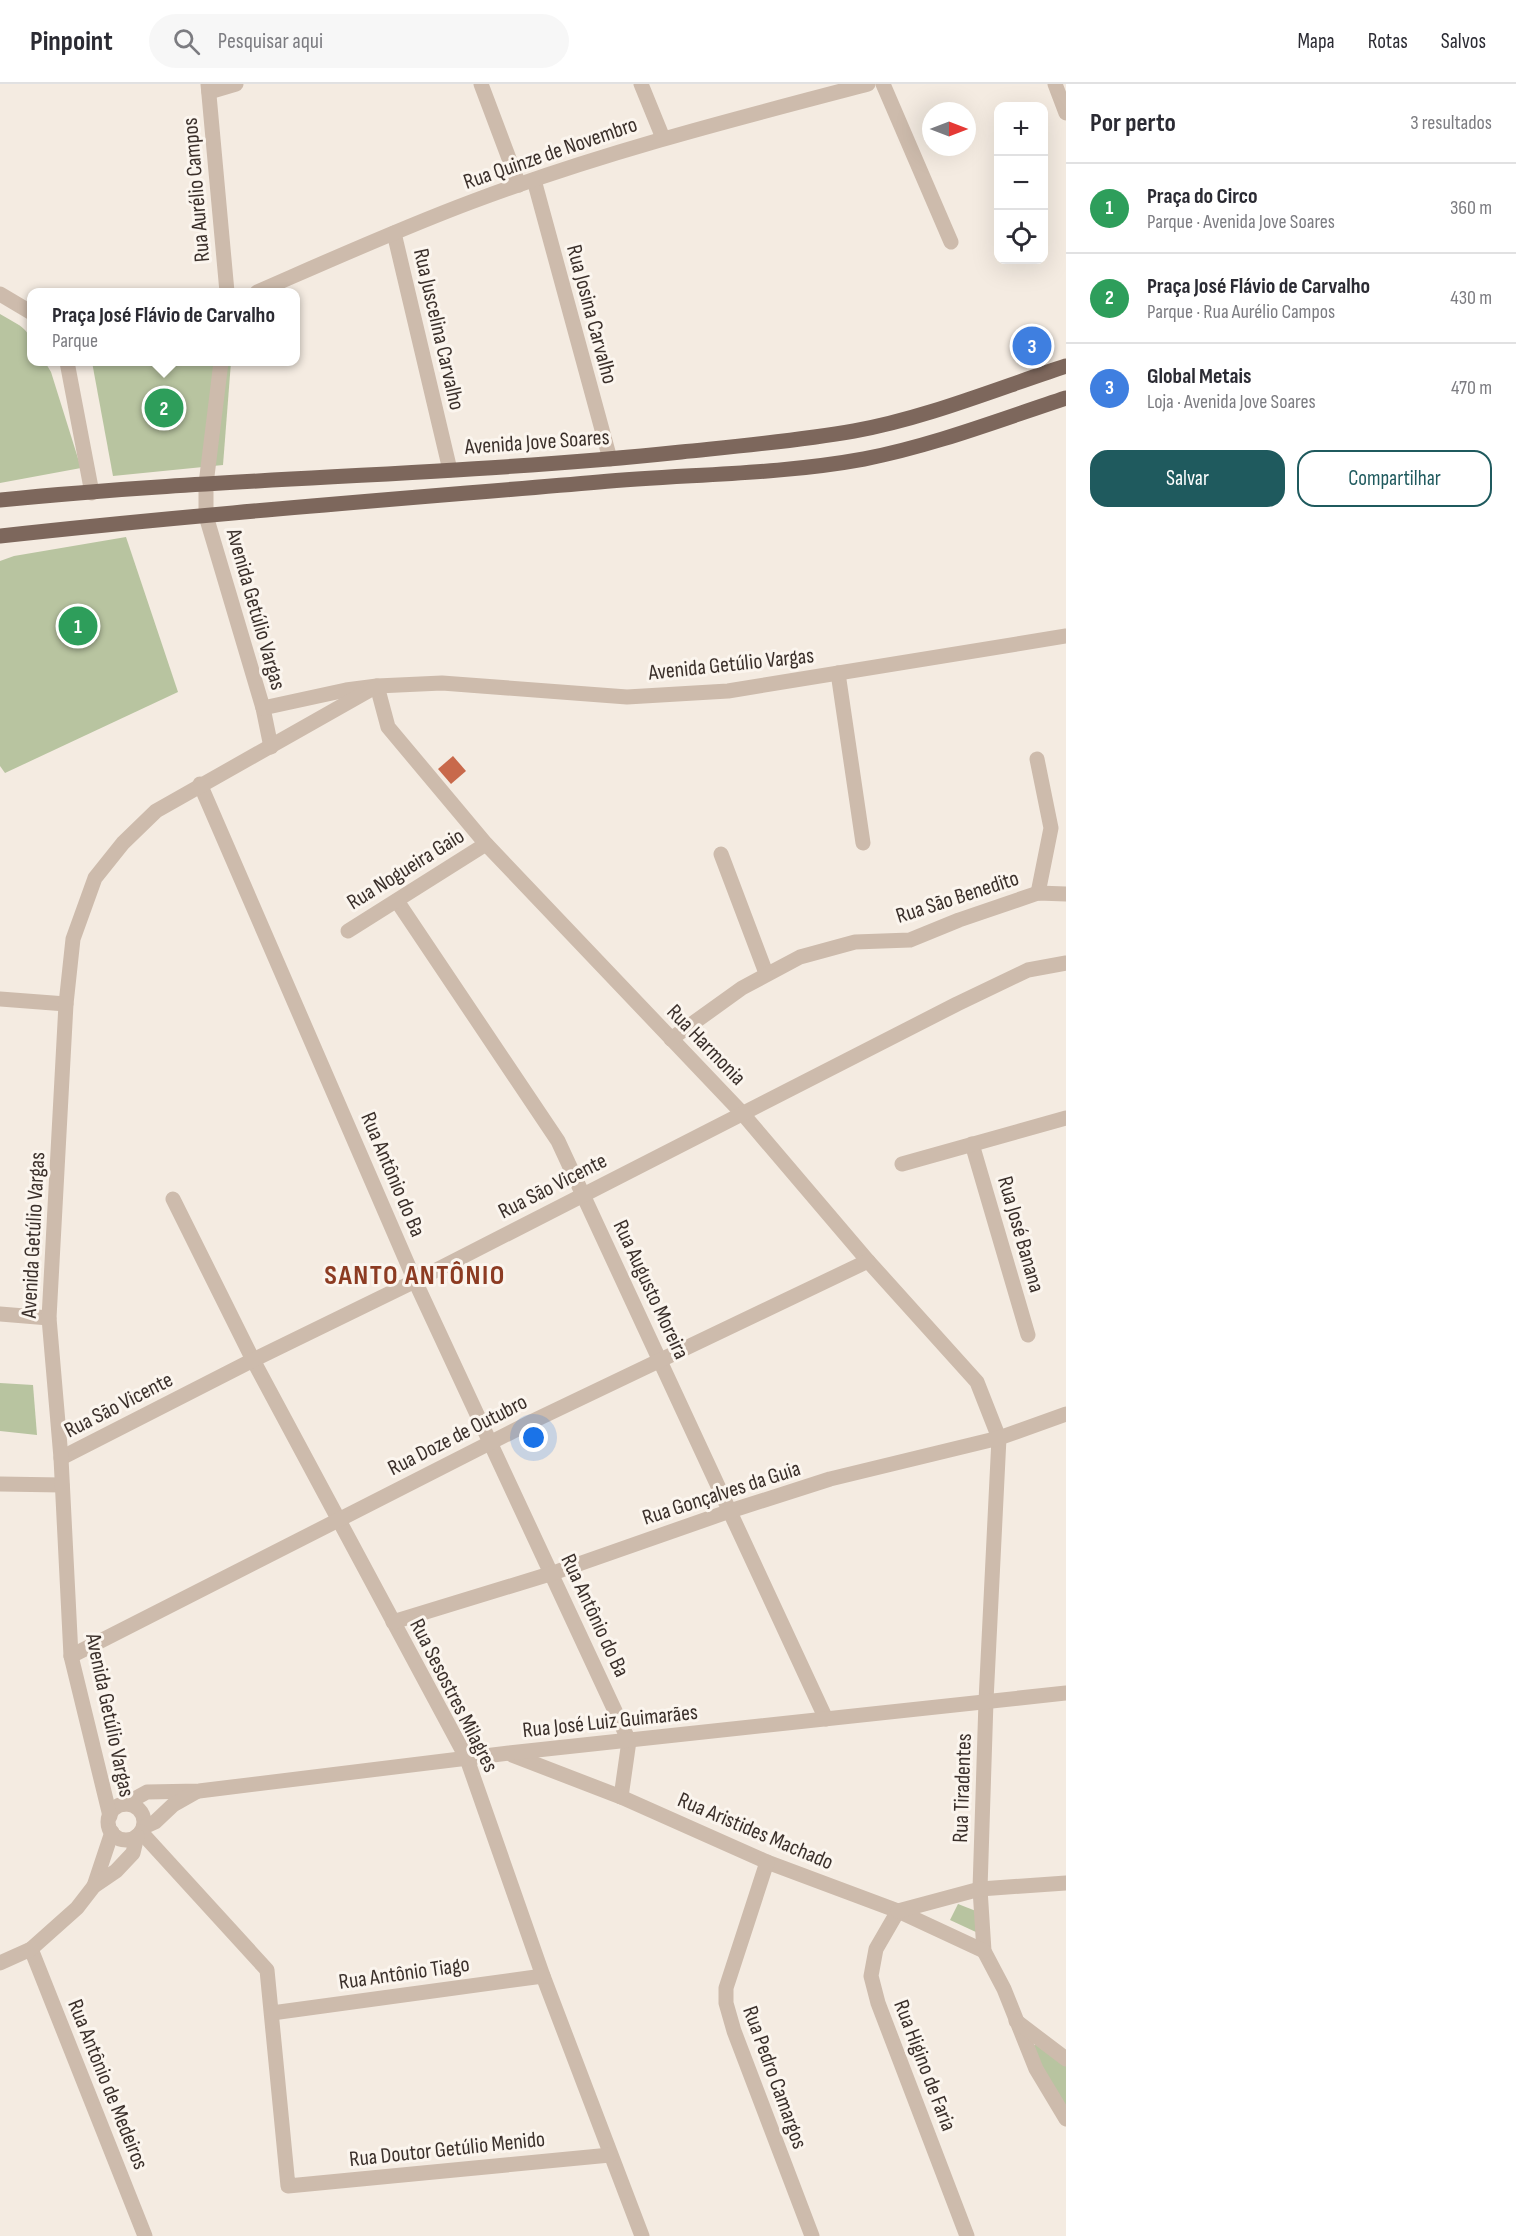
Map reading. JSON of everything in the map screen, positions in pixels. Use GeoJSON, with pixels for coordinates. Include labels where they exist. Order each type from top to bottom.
{"type":"FeatureCollection","features":[{"type":"Feature","properties":{"kind":"main road","name":"Avenida Jove Soares"},"geometry":{"type":"LineString","coordinates":[[0,500],[206,484],[610,459],[766,443],[855,431],[914,417],[1066,366]]}},
{"type":"Feature","properties":{"kind":"main road","name":"Avenida Jove Soares"},"geometry":{"type":"LineString","coordinates":[[0,536],[610,481],[770,471],[864,459],[923,444],[1066,398]]}},
{"type":"Feature","properties":{"kind":"street"},"geometry":{"type":"LineString","coordinates":[[208,88],[236,84]]}},
{"type":"Feature","properties":{"kind":"street","name":"Rua Josina Carvalho"},"geometry":{"type":"LineString","coordinates":[[481,84],[526,182],[610,459]]}},
{"type":"Feature","properties":{"kind":"street"},"geometry":{"type":"LineString","coordinates":[[641,84],[663,138]]}},
{"type":"Feature","properties":{"kind":"street","name":"Rua Quinze de Novembro"},"geometry":{"type":"LineString","coordinates":[[266,288],[394,233],[526,182],[663,138],[868,84]]}},
{"type":"Feature","properties":{"kind":"street"},"geometry":{"type":"LineString","coordinates":[[883,84],[951,242]]}},
{"type":"Feature","properties":{"kind":"street"},"geometry":{"type":"LineString","coordinates":[[1055,84],[1066,113]]}},
{"type":"Feature","properties":{"kind":"street","name":"Rua Aurélio Campos"},"geometry":{"type":"LineString","coordinates":[[208,88],[227,288]]}},
{"type":"Feature","properties":{"kind":"street","name":"Rua Juscelina Carvalho"},"geometry":{"type":"LineString","coordinates":[[394,233],[450,470]]}},
{"type":"Feature","properties":{"kind":"street"},"geometry":{"type":"LineString","coordinates":[[0,294],[27,310]]}},
{"type":"Feature","properties":{"kind":"street"},"geometry":{"type":"LineString","coordinates":[[67,366],[92,493]]}},
{"type":"Feature","properties":{"kind":"street"},"geometry":{"type":"LineString","coordinates":[[206,484],[221,366]]}},
{"type":"Feature","properties":{"kind":"street","name":"Avenida Getúlio Vargas"},"geometry":{"type":"LineString","coordinates":[[206,484],[206,516],[262,708],[271,747]]}},
{"type":"Feature","properties":{"kind":"street","name":"Avenida Getúlio Vargas"},"geometry":{"type":"LineString","coordinates":[[110,1816],[71,1656],[61,1458],[49,1318],[66,1004],[73,939],[94,878],[123,843],[156,810],[377,686],[442,683],[627,697],[729,691],[1066,636]]}},
{"type":"Feature","properties":{"kind":"street"},"geometry":{"type":"LineString","coordinates":[[838,673],[863,843]]}},
{"type":"Feature","properties":{"kind":"street"},"geometry":{"type":"LineString","coordinates":[[262,708],[346,690],[377,686]]}},
{"type":"Feature","properties":{"kind":"street","name":"Rua Harmonia"},"geometry":{"type":"LineString","coordinates":[[377,686],[388,727],[486,844],[742,1113],[868,1261],[977,1382],[999,1438]]}},
{"type":"Feature","properties":{"kind":"street"},"geometry":{"type":"LineString","coordinates":[[1037,759],[1051,828],[1038,892]]}},
{"type":"Feature","properties":{"kind":"street","name":"Rua Antônio do Ba"},"geometry":{"type":"LineString","coordinates":[[200,784],[416,1281],[629,1741]]}},
{"type":"Feature","properties":{"kind":"street","name":"Rua Nogueira Gaio"},"geometry":{"type":"LineString","coordinates":[[348,931],[486,844]]}},
{"type":"Feature","properties":{"kind":"street"},"geometry":{"type":"LineString","coordinates":[[721,854],[766,973]]}},
{"type":"Feature","properties":{"kind":"street","name":"Rua São Benedito"},"geometry":{"type":"LineString","coordinates":[[671,1039],[742,988],[766,973],[800,957],[855,942],[910,940],[1038,892],[1066,894]]}},
{"type":"Feature","properties":{"kind":"street","name":"Rua Augusto Moreira"},"geometry":{"type":"LineString","coordinates":[[397,901],[558,1141],[826,1719]]}},
{"type":"Feature","properties":{"kind":"street","name":"Rua São Vicente"},"geometry":{"type":"LineString","coordinates":[[61,1458],[253,1360],[416,1281],[742,1113],[1028,970],[1066,963]]}},
{"type":"Feature","properties":{"kind":"street"},"geometry":{"type":"LineString","coordinates":[[0,999],[66,1004]]}},
{"type":"Feature","properties":{"kind":"street"},"geometry":{"type":"LineString","coordinates":[[902,1164],[1066,1118]]}},
{"type":"Feature","properties":{"kind":"street","name":"Rua José Banana"},"geometry":{"type":"LineString","coordinates":[[972,1144],[1028,1335]]}},
{"type":"Feature","properties":{"kind":"street","name":"Rua Sesostres Milagres"},"geometry":{"type":"LineString","coordinates":[[173,1199],[253,1360],[466,1759],[543,1976],[642,2236]]}},
{"type":"Feature","properties":{"kind":"street","name":"Rua Doze de Outubro"},"geometry":{"type":"LineString","coordinates":[[71,1656],[490,1443],[868,1261]]}},
{"type":"Feature","properties":{"kind":"street"},"geometry":{"type":"LineString","coordinates":[[0,1314],[49,1318]]}},
{"type":"Feature","properties":{"kind":"street","name":"Rua Gonçalves da Guia"},"geometry":{"type":"LineString","coordinates":[[393,1622],[553,1573],[730,1511],[830,1479],[999,1438],[1066,1414]]}},
{"type":"Feature","properties":{"kind":"street","name":"Rua Tiradentes"},"geometry":{"type":"LineString","coordinates":[[999,1438],[986,1701],[980,1889],[984,1951],[995,1968],[1036,2069],[1066,2119]]}},
{"type":"Feature","properties":{"kind":"street"},"geometry":{"type":"LineString","coordinates":[[0,1484],[62,1485]]}},
{"type":"Feature","properties":{"kind":"street","name":"Rua José Luiz Guimarães"},"geometry":{"type":"LineString","coordinates":[[125,1804],[147,1792],[199,1791],[509,1754],[1066,1693]]}},
{"type":"Feature","properties":{"kind":"street"},"geometry":{"type":"LineString","coordinates":[[621,1797],[629,1741]]}},
{"type":"Feature","properties":{"kind":"street","name":"Rua Aristides Machado"},"geometry":{"type":"LineString","coordinates":[[509,1754],[621,1797],[767,1862],[898,1911],[984,1951]]}},
{"type":"Feature","properties":{"kind":"street"},"geometry":{"type":"LineString","coordinates":[[0,1963],[31,1949],[77,1908],[94,1886],[116,1871],[133,1853],[141,1832],[141,1811],[125,1804],[116,1808],[110,1816],[109,1827],[112,1832],[123,1839],[141,1832],[173,1805],[199,1791]]}},
{"type":"Feature","properties":{"kind":"street"},"geometry":{"type":"LineString","coordinates":[[94,1886],[112,1832]]}},
{"type":"Feature","properties":{"kind":"street"},"geometry":{"type":"LineString","coordinates":[[141,1832],[267,1970],[272,2013]]}},
{"type":"Feature","properties":{"kind":"street","name":"Rua Pedro Camargos"},"geometry":{"type":"LineString","coordinates":[[767,1862],[726,1988],[726,2003],[734,2031],[812,2236]]}},
{"type":"Feature","properties":{"kind":"street"},"geometry":{"type":"LineString","coordinates":[[898,1911],[980,1889],[1066,1882]]}},
{"type":"Feature","properties":{"kind":"street","name":"Rua Higino de Faria"},"geometry":{"type":"LineString","coordinates":[[898,1911],[876,1950],[871,1976],[878,2003],[967,2236]]}},
{"type":"Feature","properties":{"kind":"street","name":"Rua Antônio de Medeiros"},"geometry":{"type":"LineString","coordinates":[[31,1949],[145,2236]]}},
{"type":"Feature","properties":{"kind":"street","name":"Rua Antônio Tiago"},"geometry":{"type":"LineString","coordinates":[[272,2013],[543,1976]]}},
{"type":"Feature","properties":{"kind":"street","name":"Rua Doutor Getúlio Menido"},"geometry":{"type":"LineString","coordinates":[[272,2013],[288,2186],[610,2155]]}},
{"type":"Feature","properties":{"kind":"street"},"geometry":{"type":"LineString","coordinates":[[1016,2021],[1066,2059]]}},
{"type":"Feature","properties":{"kind":"green space"},"geometry":{"type":"Polygon","coordinates":[[[0,314],[22,327],[27,333],[27,366],[47,366],[51,372],[81,468],[0,483],[0,314]]]}},
{"type":"Feature","properties":{"kind":"green space"},"geometry":{"type":"Polygon","coordinates":[[[93,366],[231,366],[223,465],[113,476],[93,366]]]}},
{"type":"Feature","properties":{"kind":"green space"},"geometry":{"type":"Polygon","coordinates":[[[126,537],[178,692],[5,773],[0,766],[0,561],[14,556],[126,537]]]}},
{"type":"Feature","properties":{"kind":"green space"},"geometry":{"type":"Polygon","coordinates":[[[0,1383],[33,1385],[37,1435],[0,1431],[0,1383]]]}},
{"type":"Feature","properties":{"kind":"green space"},"geometry":{"type":"Polygon","coordinates":[[[958,1904],[976,1911],[978,1933],[950,1920],[958,1904]]]}},
{"type":"Feature","properties":{"kind":"green space"},"geometry":{"type":"Polygon","coordinates":[[[1044,2044],[1066,2063],[1066,2113],[1027,2046],[1044,2044]]]}},
{"type":"Feature","properties":{"kind":"building"},"geometry":{"type":"Polygon","coordinates":[[[453,756],[466,771],[451,784],[438,769],[453,756]]]}},
{"type":"Feature","properties":{"kind":"place","name":"Global Metais"},"geometry":{"type":"Point","coordinates":[1032,346]}},
{"type":"Feature","properties":{"kind":"place","name":"Praça José Flávio de Carvalho"},"geometry":{"type":"Point","coordinates":[164,408]}},
{"type":"Feature","properties":{"kind":"place","name":"Praça do Circo"},"geometry":{"type":"Point","coordinates":[78,626]}},
{"type":"Feature","properties":{"kind":"district","name":"SANTO ANTÔNIO"},"geometry":{"type":"Point","coordinates":[415,1274]}}]}
